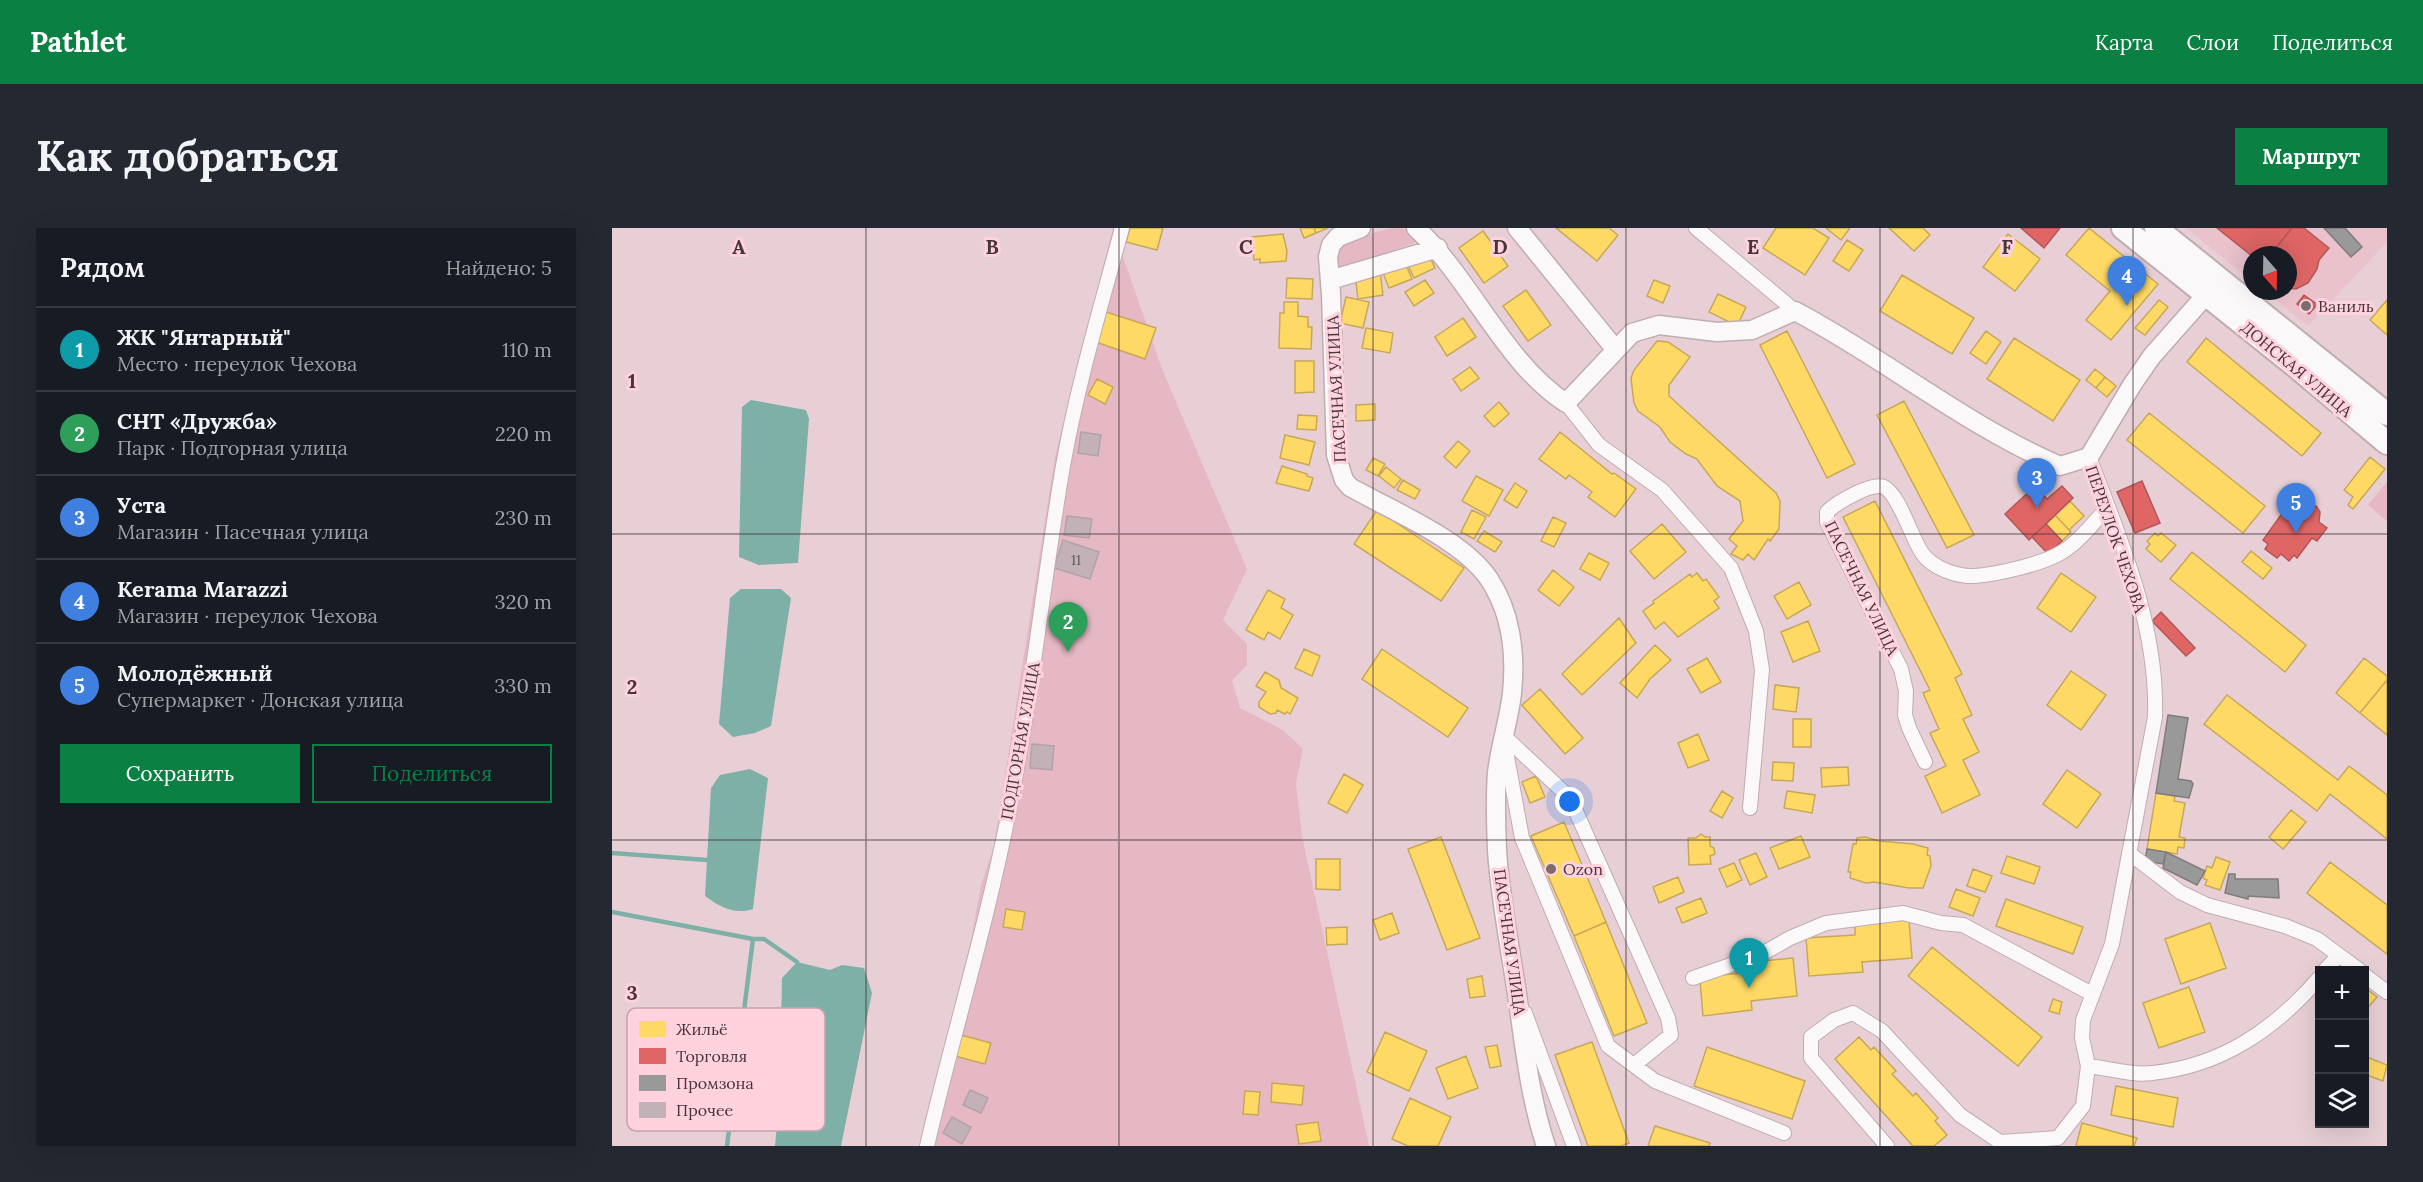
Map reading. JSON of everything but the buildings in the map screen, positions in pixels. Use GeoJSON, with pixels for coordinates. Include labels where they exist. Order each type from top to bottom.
{"type":"FeatureCollection","features":[{"type":"Feature","properties":{"kind":"main road"},"geometry":{"type":"LineString","coordinates":[[2123,228],[2213,287]]}},
{"type":"Feature","properties":{"kind":"main road"},"geometry":{"type":"LineString","coordinates":[[2156,228],[2213,287]]}},
{"type":"Feature","properties":{"kind":"main road","name":"ДОНСКАЯ УЛИЦА"},"geometry":{"type":"LineString","coordinates":[[2213,287],[2387,414]]}},
{"type":"Feature","properties":{"kind":"main road","name":"ДОНСКАЯ УЛИЦА"},"geometry":{"type":"LineString","coordinates":[[2213,287],[2298,368],[2387,444]]}},
{"type":"Feature","properties":{"kind":"street","name":"ПОДГОРНАЯ УЛИЦА"},"geometry":{"type":"LineString","coordinates":[[927,1146],[980,943],[1010,810],[1046,589],[1063,465],[1095,326],[1122,228]]}},
{"type":"Feature","properties":{"kind":"street","name":"ПАСЕЧНАЯ УЛИЦА"},"geometry":{"type":"LineString","coordinates":[[1361,228],[1338,237],[1331,245],[1328,257],[1336,455],[1340,471],[1350,487],[1454,545],[1472,560],[1493,586],[1506,615],[1513,657],[1512,693],[1497,774],[1497,851],[1516,988],[1540,1130],[1546,1146]]}},
{"type":"Feature","properties":{"kind":"street"},"geometry":{"type":"LineString","coordinates":[[1416,228],[1438,249],[1528,371],[1551,393],[1566,403],[1599,445],[1662,490],[1731,568],[1756,632],[1762,670],[1750,808]]}},
{"type":"Feature","properties":{"kind":"street"},"geometry":{"type":"LineString","coordinates":[[1517,228],[1616,350]]}},
{"type":"Feature","properties":{"kind":"street"},"geometry":{"type":"LineString","coordinates":[[1696,228],[1796,311],[1834,332],[1955,411],[2034,455],[2060,466],[2089,458]]}},
{"type":"Feature","properties":{"kind":"street"},"geometry":{"type":"LineString","coordinates":[[1330,280],[1438,249]]}},
{"type":"Feature","properties":{"kind":"street","name":"ПЕРЕУЛОК ЧЕХОВА"},"geometry":{"type":"LineString","coordinates":[[1887,1146],[1811,1058],[1811,1037],[1834,1020],[1852,1013],[1882,1031],[1960,1115],[2000,1142],[2058,1138],[2083,1106],[2088,1066],[2082,1038],[2083,1020],[2112,944],[2155,717],[2156,683],[2151,646],[2135,584],[2089,458],[2152,356],[2213,287]]}},
{"type":"Feature","properties":{"kind":"street"},"geometry":{"type":"LineString","coordinates":[[1566,403],[1632,333],[1659,325],[1717,332],[1752,330],[1796,311]]}},
{"type":"Feature","properties":{"kind":"street","name":"ПАСЕЧНАЯ УЛИЦА"},"geometry":{"type":"LineString","coordinates":[[1925,762],[1905,715],[1906,691],[1901,669],[1827,522],[1827,512],[1832,506],[1870,487],[1883,487],[1892,494],[1922,553],[1930,563],[1957,574],[1975,576],[2040,562],[2064,551],[2108,507]]}},
{"type":"Feature","properties":{"kind":"street","name":"ПАСЕЧНАЯ УЛИЦА"},"geometry":{"type":"LineString","coordinates":[[1503,735],[1522,838],[1608,1046],[1655,1081],[1784,1133]]}},
{"type":"Feature","properties":{"kind":"street"},"geometry":{"type":"LineString","coordinates":[[1503,735],[1570,798],[1668,1018],[1671,1035],[1634,1065]]}},
{"type":"Feature","properties":{"kind":"street"},"geometry":{"type":"LineString","coordinates":[[2129,853],[2180,892],[2207,905],[2285,926],[2317,939],[2354,966]]}},
{"type":"Feature","properties":{"kind":"street"},"geometry":{"type":"LineString","coordinates":[[1693,978],[1762,954],[1790,938],[1826,923],[1903,913],[1941,923],[1963,925],[2092,994]]}},
{"type":"Feature","properties":{"kind":"street"},"geometry":{"type":"LineString","coordinates":[[2329,966],[2339,955]]}},
{"type":"Feature","properties":{"kind":"street"},"geometry":{"type":"LineString","coordinates":[[2369,979],[2387,992]]}},
{"type":"Feature","properties":{"kind":"street"},"geometry":{"type":"LineString","coordinates":[[2088,1066],[2150,1074],[2216,1059],[2251,1040],[2315,981]]}},
{"type":"Feature","properties":{"kind":"street"},"geometry":{"type":"LineString","coordinates":[[1516,988],[1574,1146]]}},
{"type":"Feature","properties":{"kind":"shaded area"},"geometry":{"type":"Polygon","coordinates":[[[1113,228],[1162,369],[1247,569],[1223,620],[1247,644],[1247,665],[1232,681],[1240,708],[1283,730],[1303,749],[1296,783],[1302,836],[1369,1146],[920,1146],[971,940],[981,885],[994,846],[1055,457],[1113,228]]]}},
{"type":"Feature","properties":{"kind":"shaded area"},"geometry":{"type":"Polygon","coordinates":[[[1391,228],[1407,230],[1419,241],[1339,270],[1334,265],[1339,247],[1352,239],[1391,228]]]}},
{"type":"Feature","properties":{"kind":"shaded area"},"geometry":{"type":"Polygon","coordinates":[[[2186,228],[2387,228],[2387,242],[2308,326],[2276,300],[2297,300],[2297,246],[2243,246],[2243,274],[2186,228]]]}},
{"type":"Feature","properties":{"kind":"shaded area"},"geometry":{"type":"Polygon","coordinates":[[[751,400],[806,410],[809,419],[798,563],[759,565],[739,557],[742,407],[751,400]]]}},
{"type":"Feature","properties":{"kind":"shaded area"},"geometry":{"type":"Polygon","coordinates":[[[2387,482],[2387,521],[2368,505],[2387,482]]]}},
{"type":"Feature","properties":{"kind":"shaded area"},"geometry":{"type":"Polygon","coordinates":[[[741,589],[781,589],[791,598],[771,726],[755,733],[733,737],[719,724],[730,598],[741,589]]]}},
{"type":"Feature","properties":{"kind":"shaded area"},"geometry":{"type":"Polygon","coordinates":[[[750,769],[768,778],[753,909],[740,911],[722,907],[705,896],[711,788],[720,775],[750,769]]]}},
{"type":"Feature","properties":{"kind":"shaded area"},"geometry":{"type":"Polygon","coordinates":[[[797,962],[830,970],[842,965],[864,968],[872,993],[841,1146],[775,1146],[776,1131],[825,1131],[825,1008],[781,1008],[782,978],[797,962]]]}},
{"type":"Feature","properties":{"kind":"waterway"},"geometry":{"type":"LineString","coordinates":[[612,853],[707,860]]}},
{"type":"Feature","properties":{"kind":"waterway"},"geometry":{"type":"LineString","coordinates":[[612,912],[753,939],[764,939],[797,962]]}},
{"type":"Feature","properties":{"kind":"waterway"},"geometry":{"type":"LineString","coordinates":[[744,1008],[753,939]]}},
{"type":"Feature","properties":{"kind":"waterway"},"geometry":{"type":"LineString","coordinates":[[727,1146],[729,1131]]}},
{"type":"Feature","properties":{"kind":"place","name":"Kerama Marazzi"},"geometry":{"type":"Point","coordinates":[2127,306]}},
{"type":"Feature","properties":{"kind":"place","name":"Ваниль"},"geometry":{"type":"Point","coordinates":[2306,306]}},
{"type":"Feature","properties":{"kind":"place","name":"Уста"},"geometry":{"type":"Point","coordinates":[2037,508]}},
{"type":"Feature","properties":{"kind":"place","name":"Молодёжный"},"geometry":{"type":"Point","coordinates":[2296,533]}},
{"type":"Feature","properties":{"kind":"place","name":"СНТ «Дружба»"},"geometry":{"type":"Point","coordinates":[1068,652]}},
{"type":"Feature","properties":{"kind":"place","name":"Ozon"},"geometry":{"type":"Point","coordinates":[1551,869]}},
{"type":"Feature","properties":{"kind":"place","name":"ЖК \"Янтарный\""},"geometry":{"type":"Point","coordinates":[1749,988]}}]}
